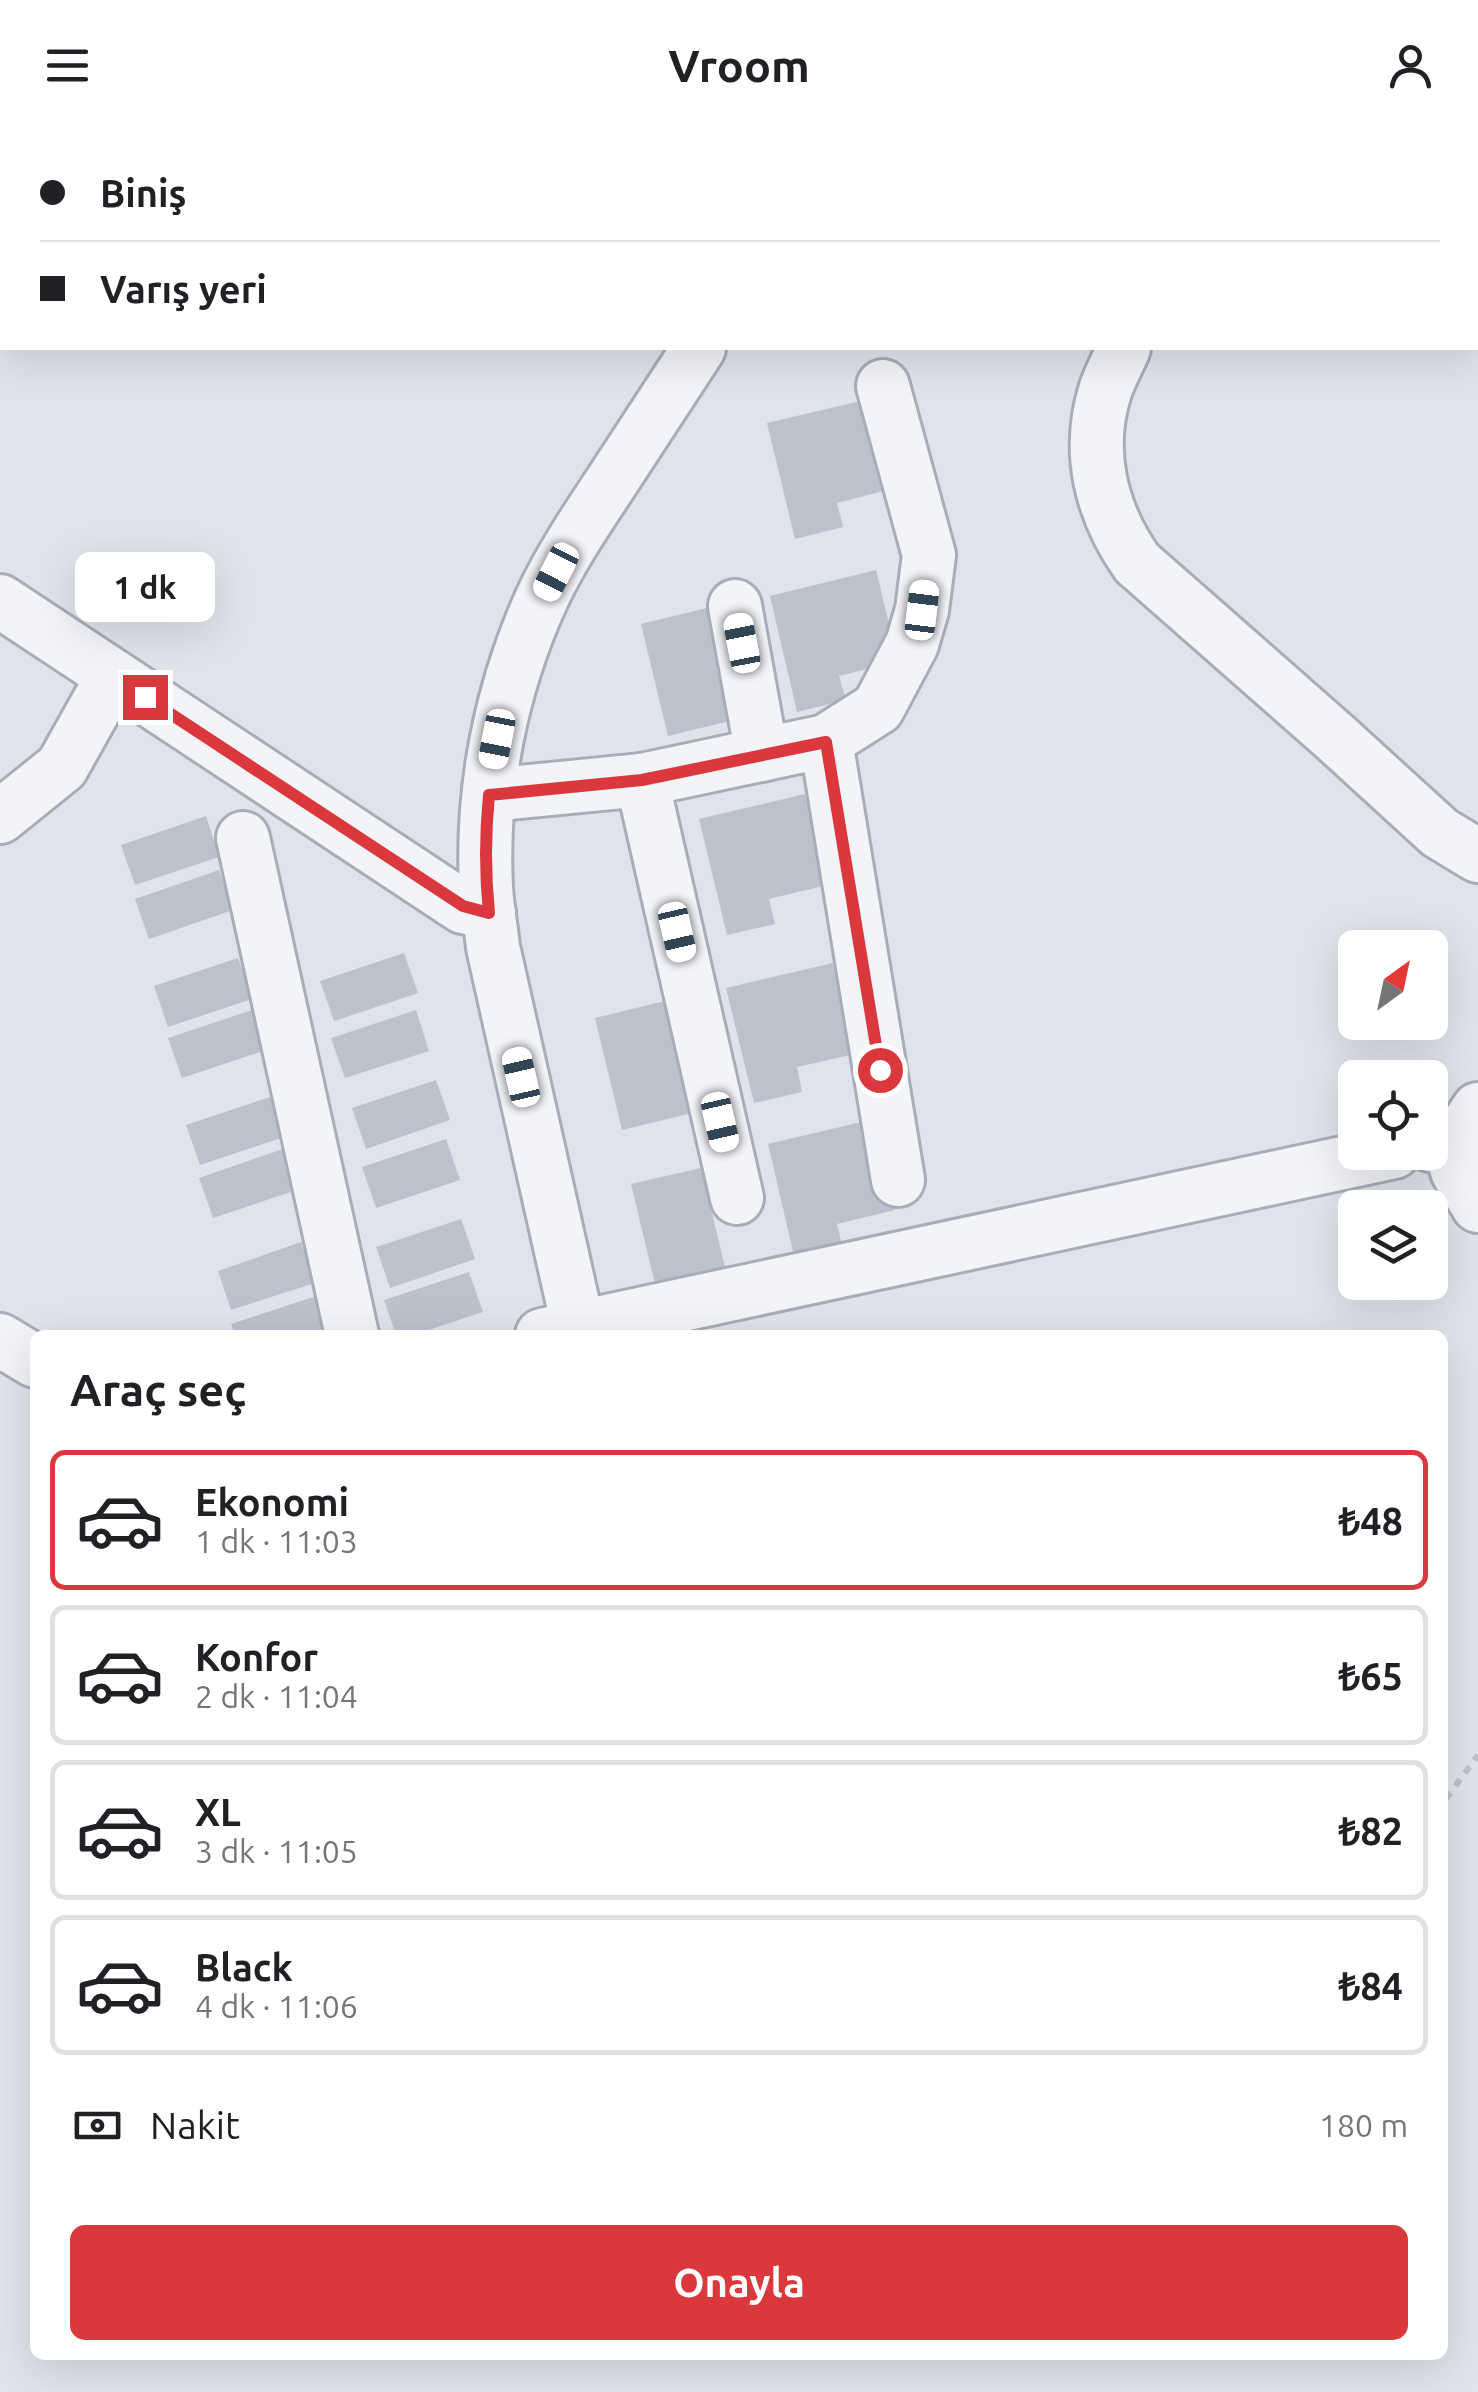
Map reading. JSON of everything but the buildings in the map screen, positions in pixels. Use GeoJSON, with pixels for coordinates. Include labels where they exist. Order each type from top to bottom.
{"type":"FeatureCollection","features":[{"type":"Feature","properties":{"kind":"street"},"geometry":{"type":"LineString","coordinates":[[567,1330],[489,913],[489,795],[503,710],[542,598],[569,546],[698,350]]}},
{"type":"Feature","properties":{"kind":"street"},"geometry":{"type":"LineString","coordinates":[[1123,350],[1106,388],[1096,450],[1099,482],[1108,511],[1137,563],[1440,833],[1478,856]]}},
{"type":"Feature","properties":{"kind":"street"},"geometry":{"type":"LineString","coordinates":[[489,795],[642,780],[826,742],[878,708],[912,644],[922,610],[929,555],[884,386]]}},
{"type":"Feature","properties":{"kind":"street"},"geometry":{"type":"LineString","coordinates":[[0,601],[463,906],[489,913]]}},
{"type":"Feature","properties":{"kind":"street"},"geometry":{"type":"LineString","coordinates":[[735,606],[762,754]]}},
{"type":"Feature","properties":{"kind":"street"},"geometry":{"type":"LineString","coordinates":[[0,817],[62,767],[113,676]]}},
{"type":"Feature","properties":{"kind":"street"},"geometry":{"type":"LineString","coordinates":[[826,742],[898,1180]]}},
{"type":"Feature","properties":{"kind":"street"},"geometry":{"type":"LineString","coordinates":[[642,780],[737,1198]]}},
{"type":"Feature","properties":{"kind":"street"},"geometry":{"type":"LineString","coordinates":[[243,838],[351,1330]]}},
{"type":"Feature","properties":{"kind":"street"},"geometry":{"type":"LineString","coordinates":[[1453,1134],[1457,1171],[1478,1206]]}},
{"type":"Feature","properties":{"kind":"street"},"geometry":{"type":"LineString","coordinates":[[576,1330],[1338,1164]]}},
{"type":"Feature","properties":{"kind":"street"},"geometry":{"type":"LineString","coordinates":[[0,1340],[30,1358]]}},
{"type":"Feature","properties":{"kind":"path"},"geometry":{"type":"LineString","coordinates":[[1448,1795],[1478,1755]]}},
{"type":"Feature","properties":{"kind":"route"},"geometry":{"type":"LineString","coordinates":[[145,697],[463,906],[489,913],[489,795],[642,780],[826,742],[880,1070]]}}]}
